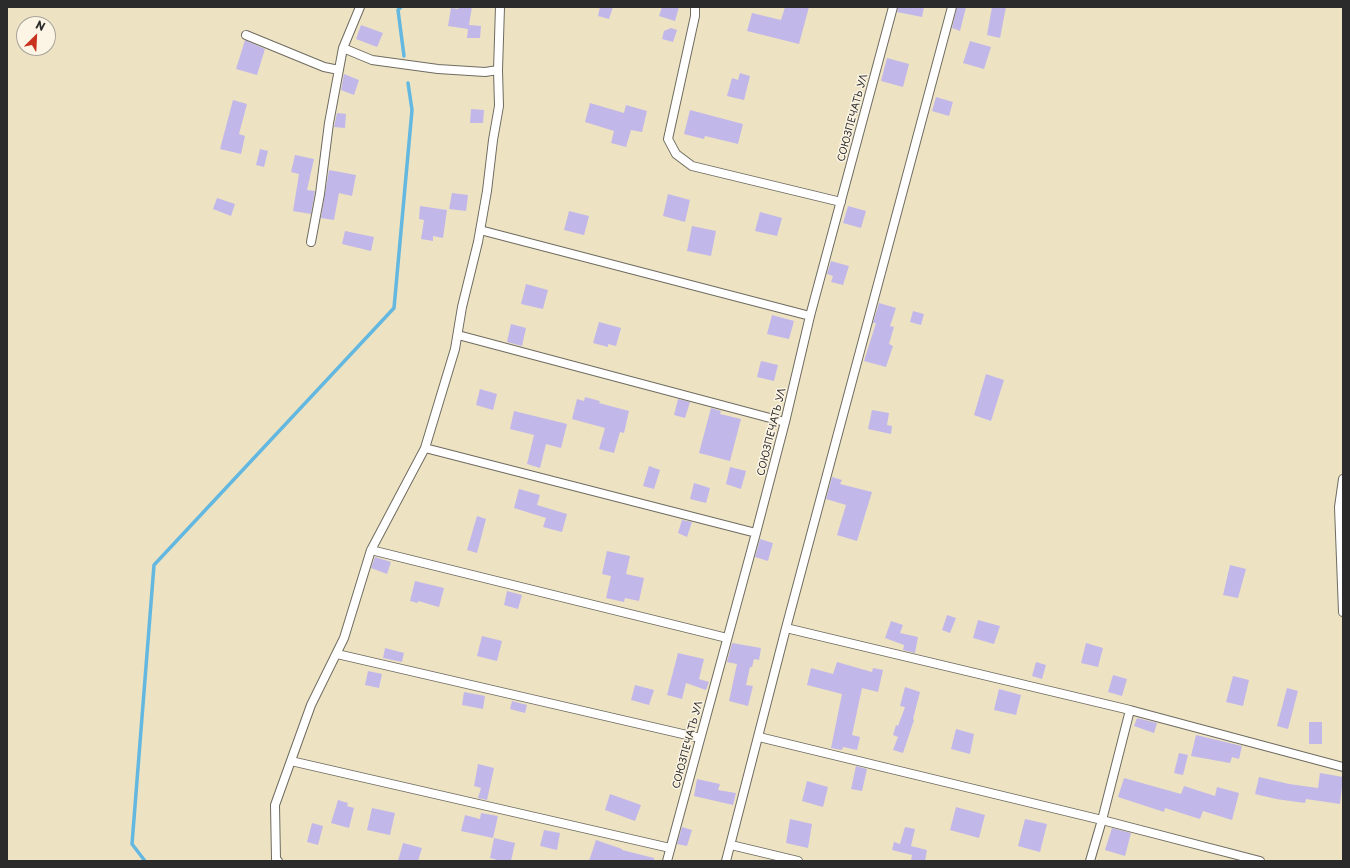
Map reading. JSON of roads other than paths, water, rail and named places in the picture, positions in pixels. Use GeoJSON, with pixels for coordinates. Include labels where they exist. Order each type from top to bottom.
{"type":"FeatureCollection","features":[{"type":"Feature","properties":{"kind":"street"},"geometry":{"type":"LineString","coordinates":[[311,242],[343,48],[360,7]]}},
{"type":"Feature","properties":{"kind":"street"},"geometry":{"type":"LineString","coordinates":[[278,861],[276,859],[275,805],[311,705],[344,638],[371,550],[425,448],[456,349],[462,307],[480,230],[487,192],[493,140],[499,106],[498,70],[500,7]]}},
{"type":"Feature","properties":{"kind":"street"},"geometry":{"type":"LineString","coordinates":[[695,7],[695,16],[668,139],[676,154],[692,166],[841,202]]}},
{"type":"Feature","properties":{"kind":"street","name":"СОЮЗПЕЧАТЬ УЛ"},"geometry":{"type":"LineString","coordinates":[[667,861],[756,533],[785,422],[810,316],[893,7]]}},
{"type":"Feature","properties":{"kind":"street"},"geometry":{"type":"LineString","coordinates":[[726,861],[786,628],[952,7]]}},
{"type":"Feature","properties":{"kind":"street"},"geometry":{"type":"LineString","coordinates":[[246,35],[324,67],[339,70]]}},
{"type":"Feature","properties":{"kind":"street"},"geometry":{"type":"LineString","coordinates":[[343,48],[372,60],[485,72],[498,70]]}},
{"type":"Feature","properties":{"kind":"street"},"geometry":{"type":"LineString","coordinates":[[480,230],[810,316]]}},
{"type":"Feature","properties":{"kind":"street"},"geometry":{"type":"LineString","coordinates":[[458,335],[785,422]]}},
{"type":"Feature","properties":{"kind":"street"},"geometry":{"type":"LineString","coordinates":[[425,448],[756,533]]}},
{"type":"Feature","properties":{"kind":"street"},"geometry":{"type":"LineString","coordinates":[[1343,479],[1339,507],[1343,612]]}},
{"type":"Feature","properties":{"kind":"street"},"geometry":{"type":"LineString","coordinates":[[371,550],[728,638]]}},
{"type":"Feature","properties":{"kind":"street"},"geometry":{"type":"LineString","coordinates":[[786,628],[1130,710],[1343,767]]}},
{"type":"Feature","properties":{"kind":"street"},"geometry":{"type":"LineString","coordinates":[[336,654],[700,738]]}},
{"type":"Feature","properties":{"kind":"street"},"geometry":{"type":"LineString","coordinates":[[1090,861],[1130,710]]}},
{"type":"Feature","properties":{"kind":"street"},"geometry":{"type":"LineString","coordinates":[[759,737],[1102,820],[1260,861]]}},
{"type":"Feature","properties":{"kind":"street"},"geometry":{"type":"LineString","coordinates":[[291,761],[670,848]]}},
{"type":"Feature","properties":{"kind":"street"},"geometry":{"type":"LineString","coordinates":[[731,845],[798,861]]}},
{"type":"Feature","properties":{"kind":"waterway"},"geometry":{"type":"LineString","coordinates":[[401,7],[398,10],[404,56]]}},
{"type":"Feature","properties":{"kind":"waterway"},"geometry":{"type":"LineString","coordinates":[[145,861],[132,844],[154,565],[394,308],[412,110],[408,83]]}}]}
